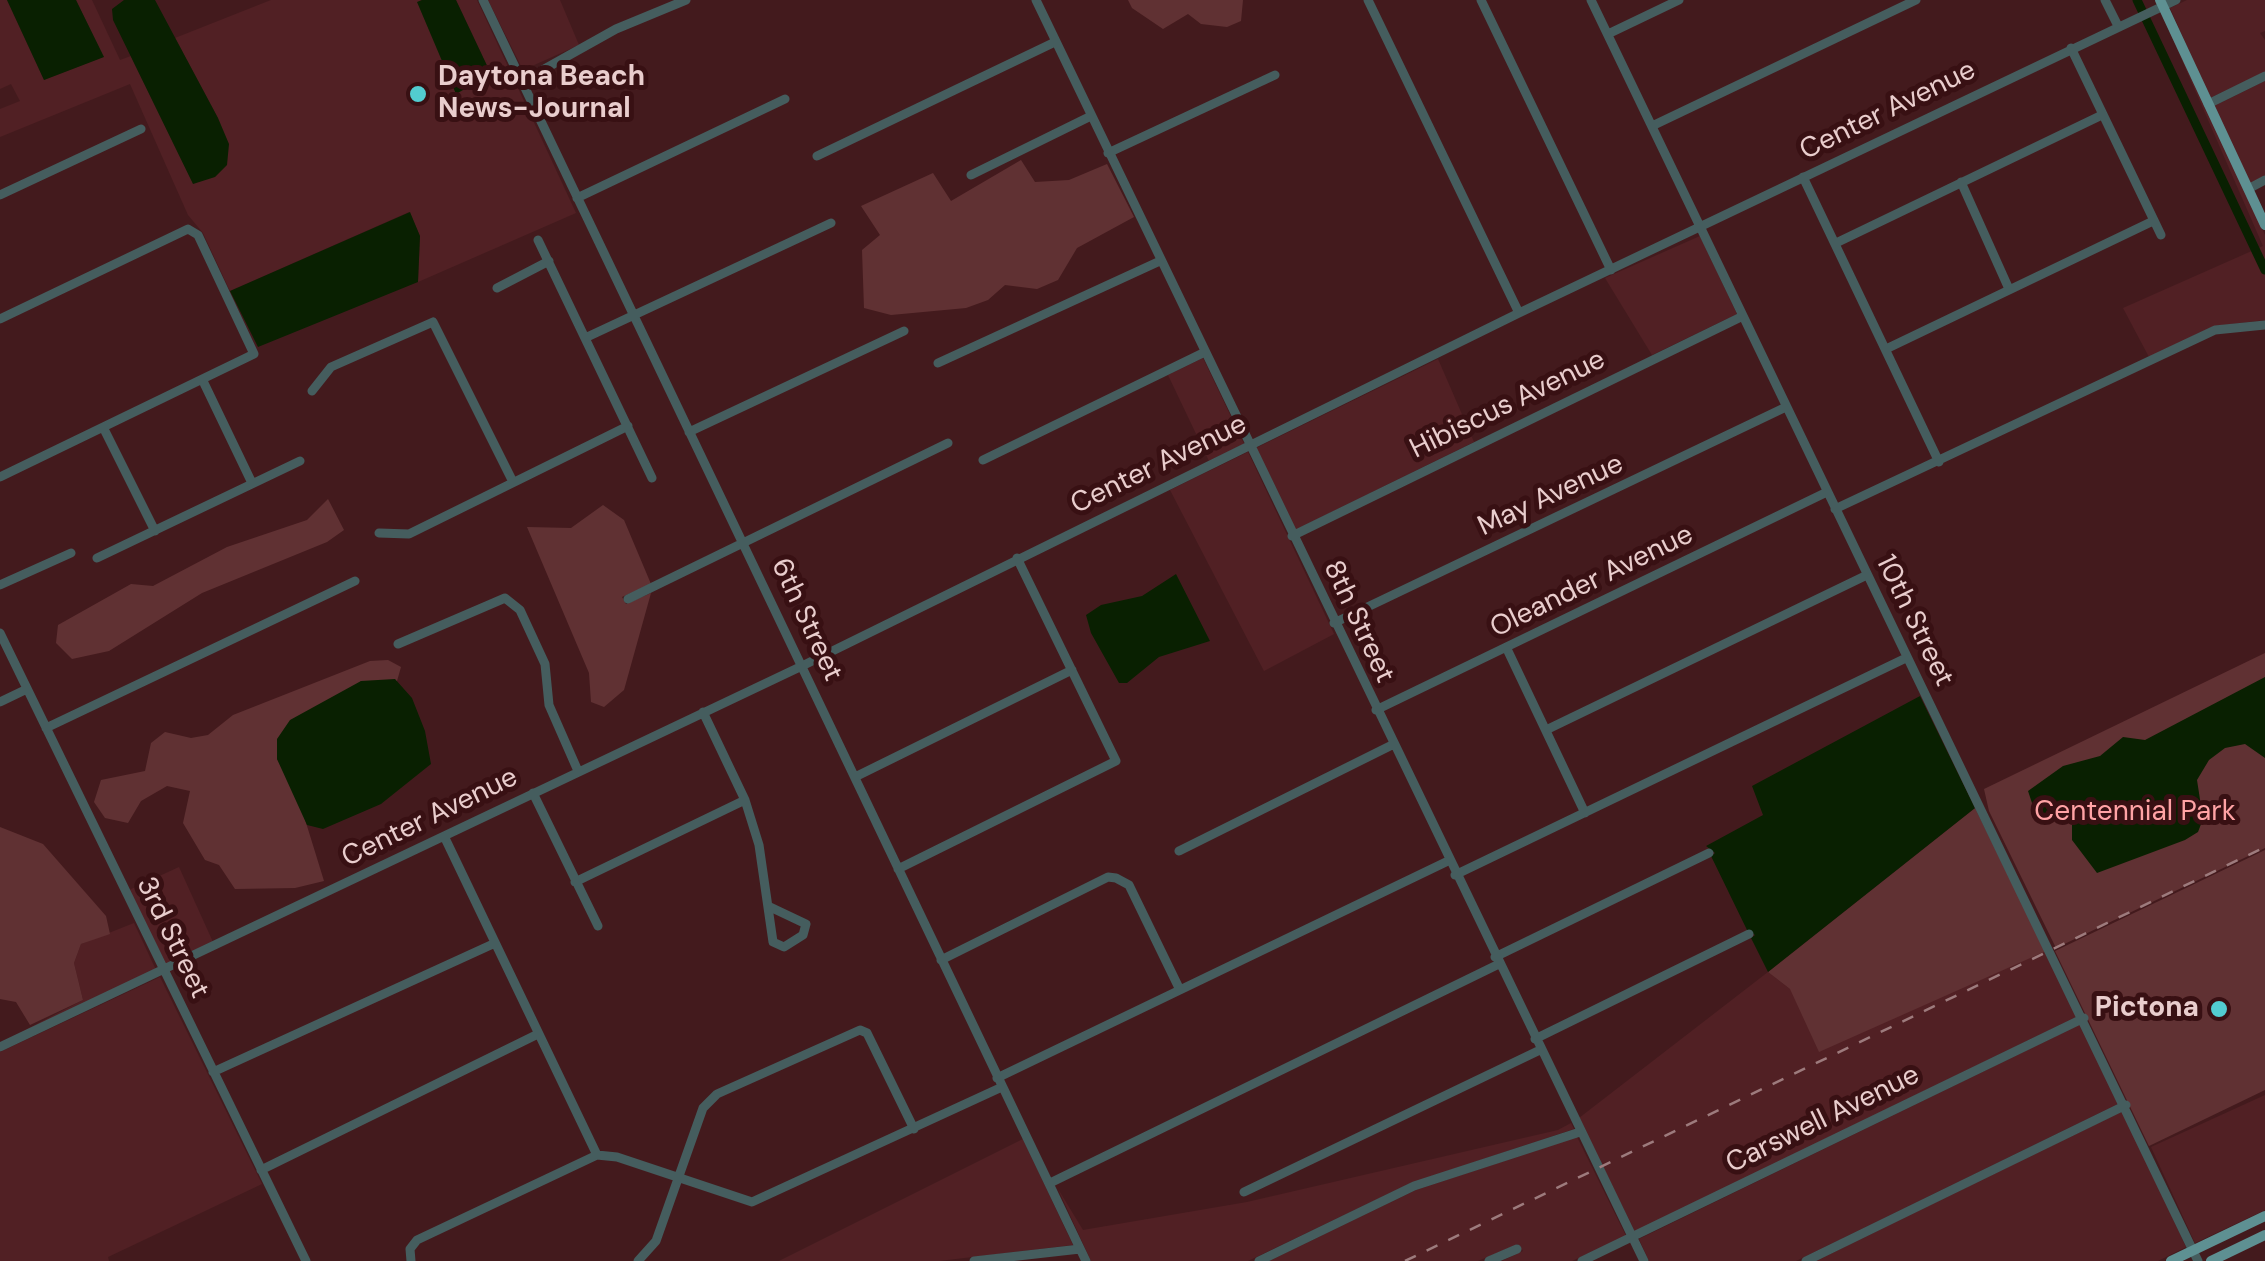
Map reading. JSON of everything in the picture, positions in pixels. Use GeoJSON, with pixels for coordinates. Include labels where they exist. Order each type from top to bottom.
{"type":"FeatureCollection","features":[{"type":"Feature","properties":{"kind":"main road"},"geometry":{"type":"LineString","coordinates":[[2162,3],[2265,225]]}},
{"type":"Feature","properties":{"kind":"main road"},"geometry":{"type":"LineString","coordinates":[[2171,1261],[2196,1256],[2265,1216]]}},
{"type":"Feature","properties":{"kind":"main road"},"geometry":{"type":"LineString","coordinates":[[2212,1261],[2265,1236]]}},
{"type":"Feature","properties":{"kind":"street","name":"6th Street"},"geometry":{"type":"LineString","coordinates":[[482,0],[1086,1261]]}},
{"type":"Feature","properties":{"kind":"street"},"geometry":{"type":"LineString","coordinates":[[523,81],[616,29],[686,0]]}},
{"type":"Feature","properties":{"kind":"street","name":"8th Street"},"geometry":{"type":"LineString","coordinates":[[1036,0],[1644,1261]]}},
{"type":"Feature","properties":{"kind":"street"},"geometry":{"type":"LineString","coordinates":[[1368,0],[1519,313]]}},
{"type":"Feature","properties":{"kind":"street"},"geometry":{"type":"LineString","coordinates":[[1481,0],[1611,270]]}},
{"type":"Feature","properties":{"kind":"street","name":"10th Street"},"geometry":{"type":"LineString","coordinates":[[1591,0],[2196,1256]]}},
{"type":"Feature","properties":{"kind":"street"},"geometry":{"type":"LineString","coordinates":[[1608,34],[1679,0]]}},
{"type":"Feature","properties":{"kind":"street"},"geometry":{"type":"LineString","coordinates":[[1652,126],[1916,0]]}},
{"type":"Feature","properties":{"kind":"street"},"geometry":{"type":"LineString","coordinates":[[2105,0],[2118,26]]}},
{"type":"Feature","properties":{"kind":"street","name":"Center Avenue"},"geometry":{"type":"LineString","coordinates":[[0,1047],[802,666],[1519,313],[2162,3],[2176,0]]}},
{"type":"Feature","properties":{"kind":"street"},"geometry":{"type":"LineString","coordinates":[[816,156],[1055,42]]}},
{"type":"Feature","properties":{"kind":"street"},"geometry":{"type":"LineString","coordinates":[[2071,48],[2151,222],[2161,235]]}},
{"type":"Feature","properties":{"kind":"street"},"geometry":{"type":"LineString","coordinates":[[1108,152],[1275,75]]}},
{"type":"Feature","properties":{"kind":"street"},"geometry":{"type":"LineString","coordinates":[[2208,104],[2265,76]]}},
{"type":"Feature","properties":{"kind":"street"},"geometry":{"type":"LineString","coordinates":[[577,198],[785,99]]}},
{"type":"Feature","properties":{"kind":"street"},"geometry":{"type":"LineString","coordinates":[[1836,243],[2102,115]]}},
{"type":"Feature","properties":{"kind":"street"},"geometry":{"type":"LineString","coordinates":[[971,174],[1090,116]]}},
{"type":"Feature","properties":{"kind":"street"},"geometry":{"type":"LineString","coordinates":[[0,195],[141,129]]}},
{"type":"Feature","properties":{"kind":"street"},"geometry":{"type":"LineString","coordinates":[[1803,177],[1939,462]]}},
{"type":"Feature","properties":{"kind":"street"},"geometry":{"type":"LineString","coordinates":[[2248,188],[2265,180]]}},
{"type":"Feature","properties":{"kind":"street"},"geometry":{"type":"LineString","coordinates":[[1961,182],[2009,289]]}},
{"type":"Feature","properties":{"kind":"street"},"geometry":{"type":"LineString","coordinates":[[1886,349],[2151,222]]}},
{"type":"Feature","properties":{"kind":"street"},"geometry":{"type":"LineString","coordinates":[[585,338],[831,223]]}},
{"type":"Feature","properties":{"kind":"street"},"geometry":{"type":"LineString","coordinates":[[0,319],[188,229],[198,235],[254,354],[0,477]]}},
{"type":"Feature","properties":{"kind":"street"},"geometry":{"type":"LineString","coordinates":[[538,240],[652,478]]}},
{"type":"Feature","properties":{"kind":"street"},"geometry":{"type":"LineString","coordinates":[[497,288],[549,261]]}},
{"type":"Feature","properties":{"kind":"street"},"geometry":{"type":"LineString","coordinates":[[938,363],[1160,261]]}},
{"type":"Feature","properties":{"kind":"street","name":"Hibiscus Avenue"},"geometry":{"type":"LineString","coordinates":[[1292,536],[1743,316]]}},
{"type":"Feature","properties":{"kind":"street"},"geometry":{"type":"LineString","coordinates":[[312,391],[330,367],[433,322],[513,482]]}},
{"type":"Feature","properties":{"kind":"street"},"geometry":{"type":"LineString","coordinates":[[1835,508],[2215,330],[2265,325]]}},
{"type":"Feature","properties":{"kind":"street"},"geometry":{"type":"LineString","coordinates":[[689,432],[904,331]]}},
{"type":"Feature","properties":{"kind":"street"},"geometry":{"type":"LineString","coordinates":[[983,460],[1205,352]]}},
{"type":"Feature","properties":{"kind":"street"},"geometry":{"type":"LineString","coordinates":[[203,381],[252,483]]}},
{"type":"Feature","properties":{"kind":"street","name":"May Avenue"},"geometry":{"type":"LineString","coordinates":[[1334,624],[1786,407]]}},
{"type":"Feature","properties":{"kind":"street"},"geometry":{"type":"LineString","coordinates":[[378,533],[409,534],[628,426]]}},
{"type":"Feature","properties":{"kind":"street"},"geometry":{"type":"LineString","coordinates":[[104,429],[155,530]]}},
{"type":"Feature","properties":{"kind":"street"},"geometry":{"type":"LineString","coordinates":[[628,599],[948,444]]}},
{"type":"Feature","properties":{"kind":"street"},"geometry":{"type":"LineString","coordinates":[[97,558],[300,461]]}},
{"type":"Feature","properties":{"kind":"street","name":"Oleander Avenue"},"geometry":{"type":"LineString","coordinates":[[1376,710],[1827,492]]}},
{"type":"Feature","properties":{"kind":"street"},"geometry":{"type":"LineString","coordinates":[[0,585],[72,553]]}},
{"type":"Feature","properties":{"kind":"street"},"geometry":{"type":"LineString","coordinates":[[898,869],[1116,760],[1017,558]]}},
{"type":"Feature","properties":{"kind":"street"},"geometry":{"type":"LineString","coordinates":[[1546,730],[1867,575]]}},
{"type":"Feature","properties":{"kind":"street"},"geometry":{"type":"LineString","coordinates":[[46,728],[355,581]]}},
{"type":"Feature","properties":{"kind":"street"},"geometry":{"type":"LineString","coordinates":[[398,644],[505,598],[520,610],[545,664],[549,705],[578,771]]}},
{"type":"Feature","properties":{"kind":"street","name":"3rd Street"},"geometry":{"type":"LineString","coordinates":[[0,633],[306,1261]]}},
{"type":"Feature","properties":{"kind":"street"},"geometry":{"type":"LineString","coordinates":[[1506,650],[1585,813]]}},
{"type":"Feature","properties":{"kind":"street"},"geometry":{"type":"LineString","coordinates":[[1455,875],[1906,658]]}},
{"type":"Feature","properties":{"kind":"street"},"geometry":{"type":"LineString","coordinates":[[855,777],[1072,670]]}},
{"type":"Feature","properties":{"kind":"street"},"geometry":{"type":"LineString","coordinates":[[0,702],[27,689]]}},
{"type":"Feature","properties":{"kind":"street"},"geometry":{"type":"LineString","coordinates":[[702,712],[745,800],[759,845],[773,942],[784,947],[804,935],[806,924],[768,906]]}},
{"type":"Feature","properties":{"kind":"street"},"geometry":{"type":"LineString","coordinates":[[1179,850],[1392,745]]}},
{"type":"Feature","properties":{"kind":"street"},"geometry":{"type":"LineString","coordinates":[[533,793],[598,926]]}},
{"type":"Feature","properties":{"kind":"street"},"geometry":{"type":"LineString","coordinates":[[575,882],[745,800]]}},
{"type":"Feature","properties":{"kind":"street"},"geometry":{"type":"LineString","coordinates":[[444,836],[597,1155]]}},
{"type":"Feature","properties":{"kind":"street"},"geometry":{"type":"LineString","coordinates":[[1050,1184],[1709,852]]}},
{"type":"Feature","properties":{"kind":"street"},"geometry":{"type":"LineString","coordinates":[[410,1261],[410,1249],[417,1240],[597,1155],[618,1157],[752,1202],[914,1129],[1180,990],[1448,861]]}},
{"type":"Feature","properties":{"kind":"street"},"geometry":{"type":"LineString","coordinates":[[942,960],[1108,877],[1129,885],[1180,990]]}},
{"type":"Feature","properties":{"kind":"street"},"geometry":{"type":"LineString","coordinates":[[1244,1192],[1748,934]]}},
{"type":"Feature","properties":{"kind":"street"},"geometry":{"type":"LineString","coordinates":[[213,1072],[493,944]]}},
{"type":"Feature","properties":{"kind":"street","name":"Carswell Avenue"},"geometry":{"type":"LineString","coordinates":[[1582,1261],[2084,1018]]}},
{"type":"Feature","properties":{"kind":"street"},"geometry":{"type":"LineString","coordinates":[[638,1261],[656,1240],[703,1108],[717,1094],[860,1030],[867,1033],[914,1129]]}},
{"type":"Feature","properties":{"kind":"street"},"geometry":{"type":"LineString","coordinates":[[261,1170],[538,1034]]}},
{"type":"Feature","properties":{"kind":"street"},"geometry":{"type":"LineString","coordinates":[[1806,1261],[2126,1105]]}},
{"type":"Feature","properties":{"kind":"street"},"geometry":{"type":"LineString","coordinates":[[1259,1261],[1414,1186],[1580,1132]]}},
{"type":"Feature","properties":{"kind":"street"},"geometry":{"type":"LineString","coordinates":[[974,1261],[1080,1249]]}},
{"type":"Feature","properties":{"kind":"street"},"geometry":{"type":"LineString","coordinates":[[1489,1261],[1517,1250]]}},
{"type":"Feature","properties":{"kind":"shaded area"},"geometry":{"type":"Polygon","coordinates":[[[0,0],[7,0],[44,80],[103,57],[76,0],[92,0],[120,60],[131,56],[194,184],[218,118],[175,38],[271,0],[422,0],[418,2],[491,74],[456,0],[477,0],[576,213],[418,282],[420,236],[409,212],[230,291],[203,233],[188,215],[130,84],[0,137],[0,109],[20,101],[11,84],[0,89],[0,0]]]}},
{"type":"Feature","properties":{"kind":"shaded area"},"geometry":{"type":"Polygon","coordinates":[[[7,0],[76,0],[104,57],[44,80],[7,0]]]}},
{"type":"Feature","properties":{"kind":"shaded area"},"geometry":{"type":"Polygon","coordinates":[[[124,0],[155,0],[218,118],[229,144],[227,165],[215,177],[193,184],[113,20],[112,9],[124,0]]]}},
{"type":"Feature","properties":{"kind":"shaded area"},"geometry":{"type":"Polygon","coordinates":[[[456,0],[491,74],[456,94],[417,2],[456,0]]]}},
{"type":"Feature","properties":{"kind":"shaded area"},"geometry":{"type":"Polygon","coordinates":[[[488,0],[560,0],[579,45],[523,70],[488,0]]]}},
{"type":"Feature","properties":{"kind":"shaded area"},"geometry":{"type":"Polygon","coordinates":[[[2187,0],[2265,0],[2265,31],[2260,33],[2265,40],[2265,72],[2210,98],[2170,8],[2187,0]]]}},
{"type":"Feature","properties":{"kind":"shaded area"},"geometry":{"type":"Polygon","coordinates":[[[2161,12],[2265,235],[2265,320],[2214,326],[2149,357],[2123,308],[2263,246],[2161,12]]]}},
{"type":"Feature","properties":{"kind":"shaded area"},"geometry":{"type":"Polygon","coordinates":[[[2265,81],[2265,176],[2250,183],[2214,106],[2265,81]]]}},
{"type":"Feature","properties":{"kind":"shaded area"},"geometry":{"type":"Polygon","coordinates":[[[410,212],[420,236],[418,282],[258,347],[230,291],[410,212]]]}},
{"type":"Feature","properties":{"kind":"shaded area"},"geometry":{"type":"Polygon","coordinates":[[[1700,236],[1737,314],[1652,355],[1605,278],[1700,236]]]}},
{"type":"Feature","properties":{"kind":"shaded area"},"geometry":{"type":"Polygon","coordinates":[[[1203,358],[1244,444],[1209,461],[1168,375],[1203,358]]]}},
{"type":"Feature","properties":{"kind":"shaded area"},"geometry":{"type":"Polygon","coordinates":[[[1438,359],[1474,442],[1295,530],[1256,448],[1438,359]]]}},
{"type":"Feature","properties":{"kind":"shaded area"},"geometry":{"type":"Polygon","coordinates":[[[1248,452],[1334,634],[1264,671],[1170,490],[1248,452]]]}},
{"type":"Feature","properties":{"kind":"shaded area"},"geometry":{"type":"Polygon","coordinates":[[[1176,574],[1210,641],[1159,657],[1127,683],[1119,683],[1091,633],[1086,615],[1101,605],[1142,596],[1176,574]]]}},
{"type":"Feature","properties":{"kind":"shaded area"},"geometry":{"type":"Polygon","coordinates":[[[2265,677],[2265,758],[2245,744],[2225,748],[2209,760],[2197,780],[2203,819],[2198,832],[2185,840],[2097,873],[2072,840],[2072,821],[2044,821],[2032,803],[2028,791],[2063,766],[2100,756],[2123,737],[2145,740],[2265,677]]]}},
{"type":"Feature","properties":{"kind":"shaded area"},"geometry":{"type":"Polygon","coordinates":[[[395,679],[412,698],[425,731],[431,764],[381,804],[323,829],[307,825],[277,759],[277,739],[290,720],[361,681],[395,679]]]}},
{"type":"Feature","properties":{"kind":"shaded area"},"geometry":{"type":"Polygon","coordinates":[[[1920,696],[1975,808],[1768,972],[1751,938],[1755,935],[1747,930],[1711,856],[1715,853],[1706,846],[1763,815],[1752,786],[1920,696]]]}},
{"type":"Feature","properties":{"kind":"shaded area"},"geometry":{"type":"Polygon","coordinates":[[[179,867],[213,942],[165,966],[129,890],[179,867]]]}},
{"type":"Feature","properties":{"kind":"shaded area"},"geometry":{"type":"Polygon","coordinates":[[[134,923],[156,970],[0,1043],[83,1000],[74,963],[81,944],[134,923]]]}},
{"type":"Feature","properties":{"kind":"shaded area"},"geometry":{"type":"Polygon","coordinates":[[[2046,951],[2078,1016],[1635,1232],[1579,1118],[1768,972],[1790,989],[2046,951]]]}},
{"type":"Feature","properties":{"kind":"shaded area"},"geometry":{"type":"Polygon","coordinates":[[[160,977],[262,1184],[108,1257],[109,1261],[0,1261],[0,1052],[160,977]]]}},
{"type":"Feature","properties":{"kind":"shaded area"},"geometry":{"type":"Polygon","coordinates":[[[2081,1024],[2120,1103],[1796,1261],[1649,1261],[1639,1239],[2081,1024]]]}},
{"type":"Feature","properties":{"kind":"shaded area"},"geometry":{"type":"Polygon","coordinates":[[[2265,1095],[2265,1210],[2195,1243],[2151,1147],[2265,1095]]]}},
{"type":"Feature","properties":{"kind":"shaded area"},"geometry":{"type":"Polygon","coordinates":[[[2123,1111],[2186,1247],[2158,1261],[1816,1261],[2123,1111]]]}},
{"type":"Feature","properties":{"kind":"shaded area"},"geometry":{"type":"Polygon","coordinates":[[[1571,1123],[1574,1129],[1411,1183],[1248,1261],[1091,1261],[1058,1189],[1083,1230],[1247,1202],[1558,1130],[1571,1123]]]}},
{"type":"Feature","properties":{"kind":"shaded area"},"geometry":{"type":"Polygon","coordinates":[[[1577,1137],[1626,1236],[1572,1261],[1502,1261],[1523,1251],[1518,1244],[1478,1261],[1269,1261],[1416,1190],[1577,1137]]]}},
{"type":"Feature","properties":{"kind":"shaded area"},"geometry":{"type":"Polygon","coordinates":[[[1023,1139],[1073,1245],[939,1261],[779,1261],[1023,1139]]]}},
{"type":"Feature","properties":{"kind":"green space"},"geometry":{"type":"Polygon","coordinates":[[[1128,0],[1243,0],[1241,21],[1227,27],[1201,24],[1188,14],[1163,29],[1132,8],[1128,0]]]}},
{"type":"Feature","properties":{"kind":"green space"},"geometry":{"type":"Polygon","coordinates":[[[1021,160],[1035,182],[1069,180],[1107,164],[1134,217],[1077,248],[1058,280],[1037,289],[1005,285],[988,300],[966,308],[891,315],[864,308],[862,250],[880,235],[861,206],[933,173],[951,201],[1021,160]]]}},
{"type":"Feature","properties":{"kind":"green space"},"geometry":{"type":"Polygon","coordinates":[[[328,499],[344,530],[327,542],[202,593],[109,651],[72,659],[56,643],[58,625],[131,584],[153,586],[227,547],[307,520],[328,499]]]}},
{"type":"Feature","properties":{"kind":"green space"},"geometry":{"type":"Polygon","coordinates":[[[603,505],[624,520],[651,584],[622,597],[626,604],[651,593],[624,690],[604,707],[591,702],[589,673],[527,527],[571,528],[603,505]]]}},
{"type":"Feature","properties":{"kind":"green space","name":"Centennial Park"},"geometry":{"type":"Polygon","coordinates":[[[2265,653],[2265,848],[2056,948],[1989,811],[1984,789],[2265,653]]]}},
{"type":"Feature","properties":{"kind":"green space"},"geometry":{"type":"Polygon","coordinates":[[[388,660],[401,667],[397,681],[361,681],[277,759],[299,800],[324,881],[295,888],[235,889],[219,865],[205,860],[183,823],[190,791],[167,786],[141,801],[128,823],[105,818],[94,802],[101,780],[145,771],[151,743],[165,732],[191,738],[208,735],[233,715],[370,661],[388,660]]]}},
{"type":"Feature","properties":{"kind":"green space"},"geometry":{"type":"Polygon","coordinates":[[[1975,808],[2046,951],[1819,1052],[1790,989],[1768,972],[1975,808]]]}},
{"type":"Feature","properties":{"kind":"green space"},"geometry":{"type":"Polygon","coordinates":[[[0,827],[43,844],[106,916],[110,934],[81,944],[74,963],[83,1000],[30,1025],[16,1002],[0,999],[0,827]]]}},
{"type":"Feature","properties":{"kind":"green space"},"geometry":{"type":"Polygon","coordinates":[[[2265,850],[2265,1090],[2149,1146],[2055,951],[2265,850]]]}},
{"type":"Feature","properties":{"kind":"waterway"},"geometry":{"type":"LineString","coordinates":[[2137,0],[2265,270]]}},
{"type":"Feature","properties":{"kind":"railway"},"geometry":{"type":"LineString","coordinates":[[1405,1261],[2265,847]]}},
{"type":"Feature","properties":{"kind":"place","name":"Daytona Beach News-Journal"},"geometry":{"type":"Point","coordinates":[418,94]}},
{"type":"Feature","properties":{"kind":"place","name":"Pictona"},"geometry":{"type":"Point","coordinates":[2219,1009]}}]}
